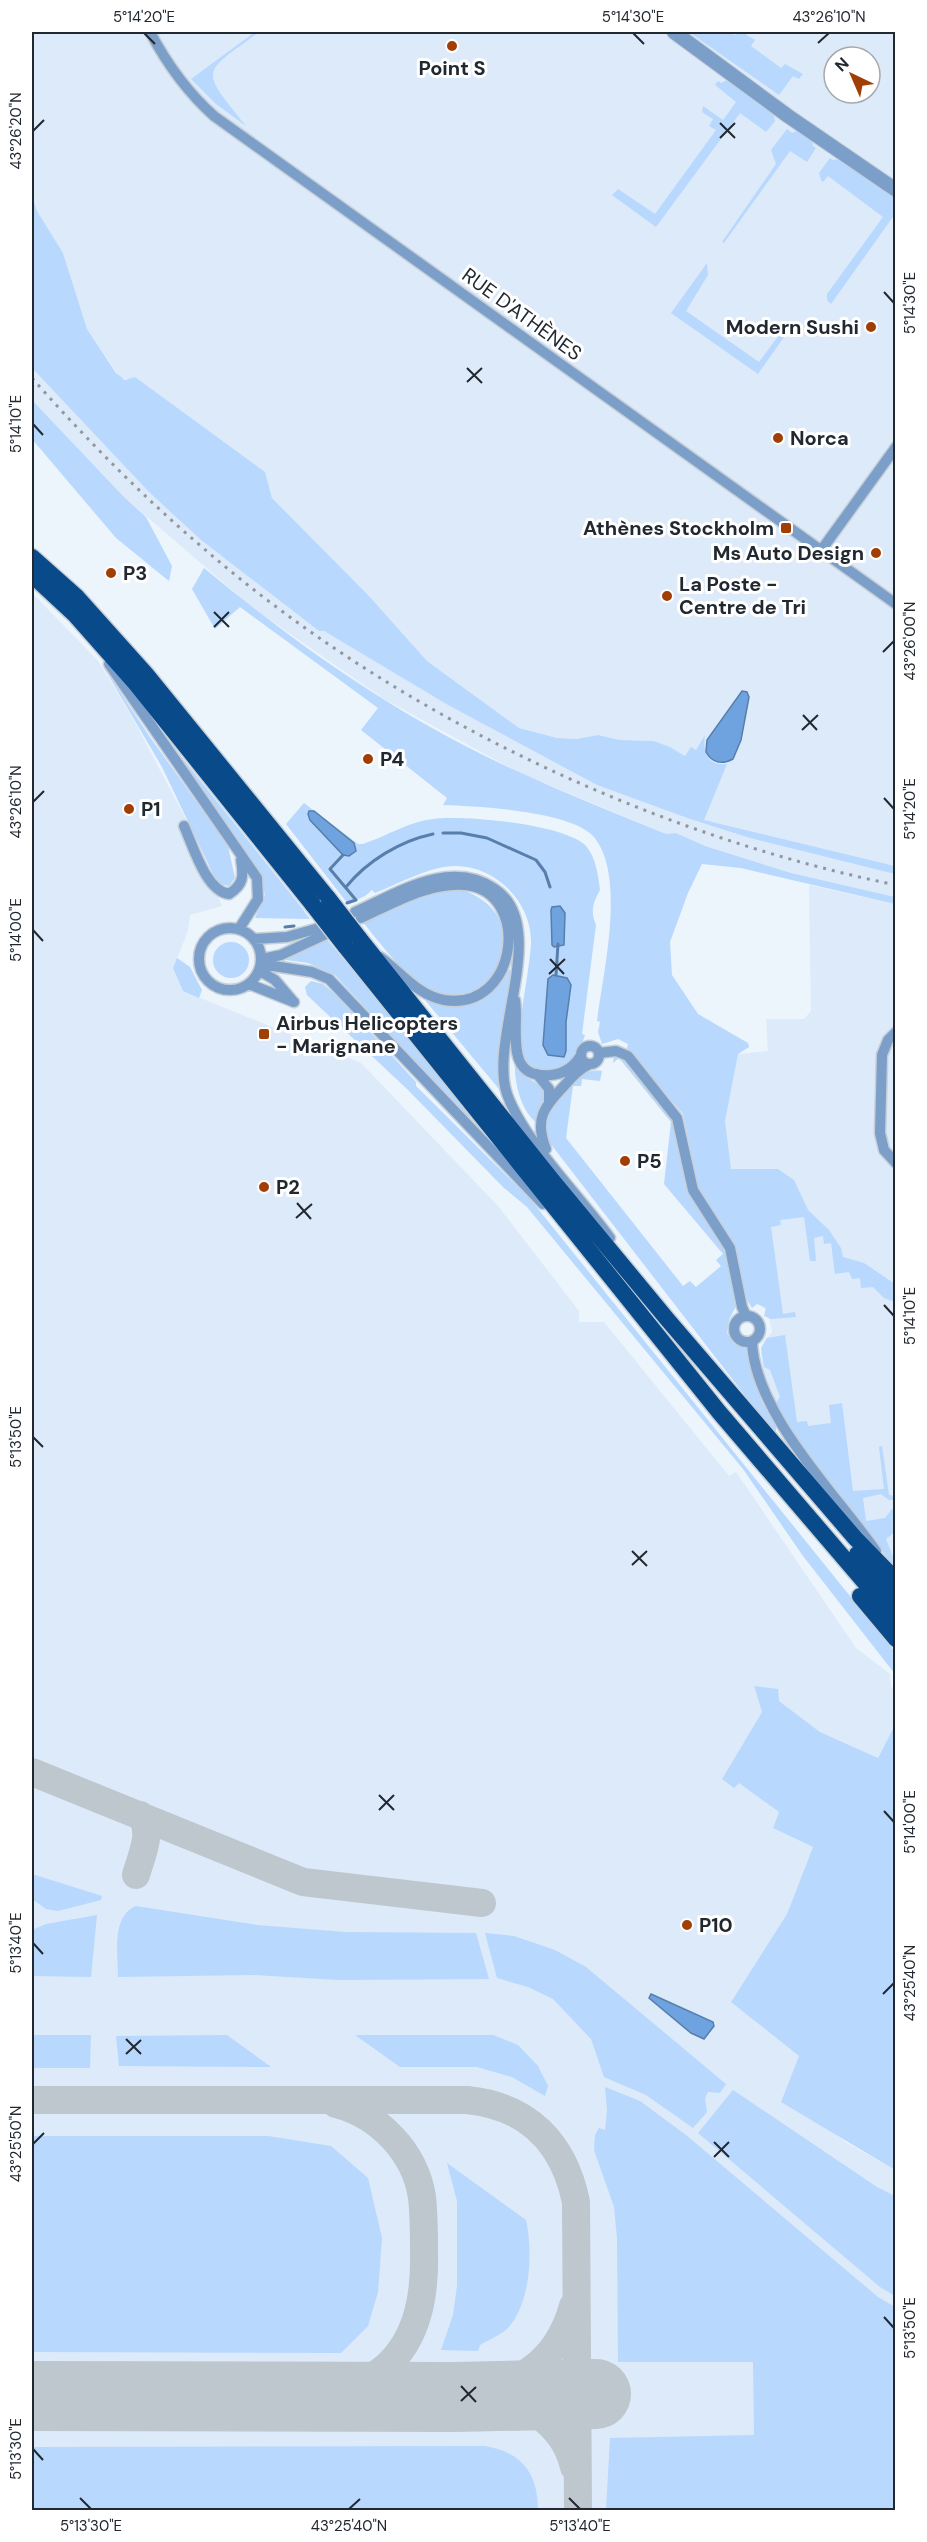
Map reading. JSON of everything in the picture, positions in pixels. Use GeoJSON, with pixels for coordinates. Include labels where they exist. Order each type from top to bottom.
{"type":"FeatureCollection","features":[{"type":"Feature","properties":{"kind":"highway"},"geometry":{"type":"LineString","coordinates":[[32,557],[77,597],[146,674],[321,902]]}},
{"type":"Feature","properties":{"kind":"highway"},"geometry":{"type":"LineString","coordinates":[[32,575],[75,615],[136,684],[357,944],[710,1370],[855,1538],[896,1579]]}},
{"type":"Feature","properties":{"kind":"highway"},"geometry":{"type":"LineString","coordinates":[[357,944],[828,1557],[896,1639]]}},
{"type":"Feature","properties":{"kind":"highway"},"geometry":{"type":"LineString","coordinates":[[710,1370],[849,1545],[896,1599]]}},
{"type":"Feature","properties":{"kind":"highway"},"geometry":{"type":"LineString","coordinates":[[718,1412],[896,1619]]}},
{"type":"Feature","properties":{"kind":"street","name":"RUE D'ATHÈNES"},"geometry":{"type":"LineString","coordinates":[[150,32],[176,76],[214,116],[820,552],[896,604]]}},
{"type":"Feature","properties":{"kind":"street"},"geometry":{"type":"LineString","coordinates":[[674,32],[896,190]]}},
{"type":"Feature","properties":{"kind":"street"},"geometry":{"type":"LineString","coordinates":[[820,552],[896,447]]}},
{"type":"Feature","properties":{"kind":"street"},"geometry":{"type":"LineString","coordinates":[[75,615],[257,878],[259,891],[256,906],[239,929]]}},
{"type":"Feature","properties":{"kind":"street"},"geometry":{"type":"LineString","coordinates":[[184,826],[207,878],[222,894],[229,894],[238,889],[243,880],[241,857]]}},
{"type":"Feature","properties":{"kind":"street"},"geometry":{"type":"LineString","coordinates":[[357,944],[391,965],[408,982],[426,993],[444,1000],[466,1000],[483,992],[498,979],[509,946],[508,928],[494,900],[480,889],[465,885],[443,886],[421,891],[358,915],[416,884],[440,878],[463,876],[483,881],[501,893],[519,926],[513,991],[503,1058],[507,1093],[527,1131],[592,1213],[667,1319]]}},
{"type":"Feature","properties":{"kind":"street"},"geometry":{"type":"LineString","coordinates":[[249,984],[294,1002],[261,965],[261,952],[254,939],[239,929],[222,929],[209,937],[201,949],[200,963],[206,978],[218,988],[232,991],[249,984],[261,965],[322,931],[287,937],[254,939]]}},
{"type":"Feature","properties":{"kind":"street"},"geometry":{"type":"LineString","coordinates":[[261,965],[312,972],[329,979],[549,1211],[648,1324]]}},
{"type":"Feature","properties":{"kind":"street"},"geometry":{"type":"LineString","coordinates":[[513,991],[517,1014],[514,1042],[518,1060],[526,1069],[537,1074],[551,1075],[575,1064],[588,1046],[594,1047],[599,1053],[598,1060],[577,1072],[549,1102],[541,1118],[540,1134],[551,1163]]}},
{"type":"Feature","properties":{"kind":"street"},"geometry":{"type":"LineString","coordinates":[[896,1032],[888,1040],[882,1055],[880,1134],[884,1150],[896,1163]]}},
{"type":"Feature","properties":{"kind":"street"},"geometry":{"type":"LineString","coordinates":[[599,1053],[616,1051],[627,1056],[677,1118],[693,1190],[730,1248],[742,1307],[746,1316]]}},
{"type":"Feature","properties":{"kind":"street"},"geometry":{"type":"LineString","coordinates":[[581,1055],[584,1062],[590,1064]]}},
{"type":"Feature","properties":{"kind":"street"},"geometry":{"type":"LineString","coordinates":[[537,1074],[549,1089],[549,1102]]}},
{"type":"Feature","properties":{"kind":"street"},"geometry":{"type":"LineString","coordinates":[[746,1316],[754,1318],[760,1326],[759,1335],[752,1341],[744,1342],[734,1334],[736,1322],[746,1316]]}},
{"type":"Feature","properties":{"kind":"street"},"geometry":{"type":"LineString","coordinates":[[752,1341],[758,1374],[777,1418],[896,1579]]}},
{"type":"Feature","properties":{"kind":"shaded area"},"geometry":{"type":"Polygon","coordinates":[[[32,32],[895,32],[895,866],[703,820],[726,765],[713,762],[706,756],[703,746],[706,735],[696,750],[685,756],[654,741],[620,740],[598,735],[576,739],[557,738],[519,728],[427,661],[369,596],[272,498],[264,472],[135,377],[130,380],[120,377],[87,329],[63,253],[37,211],[32,196],[32,32]]]}},
{"type":"Feature","properties":{"kind":"shaded area"},"geometry":{"type":"Polygon","coordinates":[[[255,32],[259,32],[217,65],[213,73],[214,82],[220,93],[246,126],[216,104],[191,79],[255,32]]]}},
{"type":"Feature","properties":{"kind":"shaded area"},"geometry":{"type":"Polygon","coordinates":[[[689,32],[728,32],[735,35],[742,32],[755,40],[751,46],[781,68],[785,64],[803,74],[799,79],[793,76],[779,95],[689,32]]]}},
{"type":"Feature","properties":{"kind":"shaded area"},"geometry":{"type":"Polygon","coordinates":[[[730,79],[772,110],[775,121],[766,132],[740,113],[656,227],[612,195],[618,189],[655,214],[716,130],[709,126],[713,119],[702,112],[703,106],[723,120],[736,102],[715,85],[718,81],[721,83],[730,79]]]}},
{"type":"Feature","properties":{"kind":"shaded area"},"geometry":{"type":"Polygon","coordinates":[[[787,129],[792,133],[799,130],[812,139],[813,146],[816,148],[807,162],[790,151],[724,243],[722,242],[776,164],[771,150],[787,129]]]}},
{"type":"Feature","properties":{"kind":"shaded area"},"geometry":{"type":"Polygon","coordinates":[[[830,158],[841,159],[894,198],[895,214],[831,304],[827,300],[827,294],[883,217],[828,176],[823,182],[821,180],[819,173],[830,158]]]}},
{"type":"Feature","properties":{"kind":"shaded area"},"geometry":{"type":"Polygon","coordinates":[[[32,196],[37,211],[63,253],[87,329],[116,373],[125,380],[135,377],[265,472],[272,498],[369,596],[427,661],[519,728],[557,738],[576,739],[598,735],[620,740],[654,741],[685,756],[691,747],[696,750],[705,735],[707,756],[710,760],[727,764],[704,820],[895,866],[895,874],[750,838],[597,785],[448,705],[324,631],[319,631],[201,540],[149,492],[32,368],[32,196]]]}},
{"type":"Feature","properties":{"kind":"shaded area"},"geometry":{"type":"Polygon","coordinates":[[[707,263],[708,275],[686,311],[759,362],[785,327],[789,330],[758,374],[671,313],[707,263]]]}},
{"type":"Feature","properties":{"kind":"shaded area"},"geometry":{"type":"Polygon","coordinates":[[[32,368],[149,492],[201,540],[319,631],[324,631],[448,705],[597,785],[750,838],[895,874],[895,897],[791,873],[705,846],[676,833],[666,834],[518,772],[384,699],[253,608],[123,496],[32,400],[32,368]]]}},
{"type":"Feature","properties":{"kind":"shaded area"},"geometry":{"type":"Polygon","coordinates":[[[32,400],[123,496],[146,517],[172,566],[169,581],[116,538],[32,439],[32,400]]]}},
{"type":"Feature","properties":{"kind":"shaded area"},"geometry":{"type":"Polygon","coordinates":[[[204,568],[315,654],[394,706],[435,730],[519,772],[666,834],[676,833],[705,846],[791,873],[895,897],[895,904],[741,868],[702,864],[688,893],[670,942],[672,975],[698,1014],[748,1043],[749,1047],[738,1054],[725,1121],[731,1169],[778,1169],[794,1180],[808,1210],[829,1230],[841,1248],[843,1257],[864,1263],[895,1284],[895,1302],[884,1298],[873,1287],[861,1288],[860,1278],[852,1279],[849,1272],[835,1274],[831,1243],[824,1244],[823,1236],[814,1238],[816,1261],[810,1261],[804,1217],[780,1220],[781,1225],[771,1227],[783,1314],[795,1312],[796,1317],[771,1319],[764,1316],[766,1308],[757,1304],[752,1308],[747,1300],[735,1246],[698,1186],[683,1114],[627,1048],[628,1044],[618,1039],[602,1044],[598,1032],[600,1022],[597,1021],[607,950],[611,896],[602,850],[591,834],[579,826],[542,815],[443,805],[447,798],[361,730],[378,708],[240,607],[215,629],[192,589],[204,568]]]}},
{"type":"Feature","properties":{"kind":"shaded area"},"geometry":{"type":"Polygon","coordinates":[[[32,593],[98,661],[132,717],[189,825],[222,906],[190,915],[188,931],[173,968],[183,991],[361,1063],[498,1206],[579,1311],[579,1322],[604,1322],[729,1476],[736,1472],[856,1648],[890,1674],[891,1686],[895,1690],[895,1725],[878,1758],[820,1732],[779,1701],[754,1687],[762,1712],[722,1779],[738,1782],[779,1812],[773,1828],[813,1847],[787,1914],[731,2002],[799,2056],[784,2094],[845,2142],[895,2170],[895,2510],[32,2510],[32,593]]]}},
{"type":"Feature","properties":{"kind":"shaded area"},"geometry":{"type":"Polygon","coordinates":[[[104,668],[228,846],[235,878],[229,886],[220,884],[214,876],[162,767],[104,668]]]}},
{"type":"Feature","properties":{"kind":"shaded area"},"geometry":{"type":"Polygon","coordinates":[[[742,691],[747,692],[749,697],[741,740],[733,759],[718,762],[711,759],[706,752],[707,740],[742,691]]]}},
{"type":"Feature","properties":{"kind":"shaded area"},"geometry":{"type":"Polygon","coordinates":[[[160,730],[310,919],[255,918],[265,895],[260,874],[160,730]]]}},
{"type":"Feature","properties":{"kind":"shaded area"},"geometry":{"type":"Polygon","coordinates":[[[304,803],[358,844],[372,841],[415,823],[433,819],[467,818],[536,827],[575,838],[586,846],[594,861],[600,890],[593,907],[596,925],[582,1034],[585,1035],[572,1060],[564,1067],[548,1073],[533,1068],[522,1055],[518,1035],[530,954],[530,928],[525,912],[505,886],[492,876],[477,869],[461,866],[444,867],[419,874],[375,893],[372,890],[348,904],[286,824],[304,803]]]}},
{"type":"Feature","properties":{"kind":"shaded area"},"geometry":{"type":"Polygon","coordinates":[[[309,811],[314,811],[354,843],[356,851],[349,856],[343,855],[310,820],[309,811]]]}},
{"type":"Feature","properties":{"kind":"shaded area"},"geometry":{"type":"Polygon","coordinates":[[[809,885],[895,904],[895,1565],[776,1405],[763,1373],[761,1353],[764,1341],[772,1332],[768,1312],[755,1300],[717,1121],[738,1054],[768,1051],[766,1019],[804,1019],[811,1011],[809,885]]]}},
{"type":"Feature","properties":{"kind":"shaded area"},"geometry":{"type":"Polygon","coordinates":[[[462,890],[487,904],[501,922],[504,942],[500,962],[489,979],[472,991],[452,995],[430,989],[411,976],[393,959],[362,921],[423,897],[462,890]]]}},
{"type":"Feature","properties":{"kind":"shaded area"},"geometry":{"type":"Polygon","coordinates":[[[560,906],[565,913],[564,945],[554,947],[552,945],[551,910],[552,907],[560,906]]]}},
{"type":"Feature","properties":{"kind":"shaded area"},"geometry":{"type":"Polygon","coordinates":[[[325,937],[454,1094],[471,1116],[468,1119],[335,975],[308,963],[286,960],[325,937]]]}},
{"type":"Feature","properties":{"kind":"shaded area"},"geometry":{"type":"Polygon","coordinates":[[[231,942],[244,947],[249,960],[244,973],[231,978],[218,973],[213,960],[218,947],[231,942]]]}},
{"type":"Feature","properties":{"kind":"shaded area"},"geometry":{"type":"Polygon","coordinates":[[[177,958],[190,967],[202,990],[199,998],[183,991],[173,968],[177,958]]]}},
{"type":"Feature","properties":{"kind":"shaded area"},"geometry":{"type":"Polygon","coordinates":[[[509,969],[511,971],[500,1058],[499,1089],[425,1000],[450,1005],[473,1001],[494,989],[509,969]]]}},
{"type":"Feature","properties":{"kind":"shaded area"},"geometry":{"type":"Polygon","coordinates":[[[553,975],[567,978],[571,985],[564,1057],[548,1055],[543,1045],[548,979],[553,975]]]}},
{"type":"Feature","properties":{"kind":"shaded area"},"geometry":{"type":"Polygon","coordinates":[[[311,981],[323,984],[335,994],[416,1082],[416,1086],[530,1199],[895,1652],[895,1674],[803,1556],[743,1469],[527,1207],[503,1187],[408,1090],[307,995],[305,987],[311,981]]]}},
{"type":"Feature","properties":{"kind":"shaded area"},"geometry":{"type":"Polygon","coordinates":[[[614,1056],[623,1057],[674,1119],[685,1175],[726,1248],[737,1304],[729,1320],[727,1333],[734,1344],[747,1348],[761,1400],[776,1425],[776,1432],[840,1508],[774,1433],[543,1134],[554,1099],[579,1076],[587,1072],[602,1071],[600,1081],[582,1079],[581,1086],[573,1086],[566,1138],[683,1286],[690,1281],[696,1287],[721,1266],[716,1260],[723,1254],[664,1184],[671,1122],[619,1058],[613,1063],[614,1056]]]}},
{"type":"Feature","properties":{"kind":"shaded area"},"geometry":{"type":"Polygon","coordinates":[[[515,1063],[524,1075],[546,1090],[537,1123],[531,1118],[520,1096],[515,1063]]]}},
{"type":"Feature","properties":{"kind":"shaded area"},"geometry":{"type":"Polygon","coordinates":[[[785,1335],[797,1422],[807,1421],[808,1426],[831,1423],[829,1405],[842,1403],[853,1491],[884,1489],[879,1447],[882,1446],[889,1495],[895,1496],[895,1500],[889,1500],[881,1494],[863,1498],[866,1521],[885,1518],[892,1509],[895,1509],[895,1532],[886,1539],[895,1568],[798,1441],[776,1403],[780,1397],[770,1370],[764,1367],[761,1348],[767,1338],[785,1335]]]}},
{"type":"Feature","properties":{"kind":"shaded area"},"geometry":{"type":"Polygon","coordinates":[[[754,1686],[778,1689],[779,1701],[820,1732],[878,1758],[895,1725],[895,2170],[781,2102],[799,2056],[731,2002],[787,1914],[813,1847],[773,1828],[779,1812],[739,1783],[734,1788],[722,1779],[762,1712],[754,1686]]]}},
{"type":"Feature","properties":{"kind":"shaded area"},"geometry":{"type":"Polygon","coordinates":[[[32,1874],[102,1896],[101,1900],[58,1911],[46,1909],[32,1899],[32,1874]]]}},
{"type":"Feature","properties":{"kind":"shaded area"},"geometry":{"type":"Polygon","coordinates":[[[136,1906],[257,1925],[346,1932],[476,1933],[489,1979],[339,1980],[252,1975],[118,1977],[119,1927],[128,1911],[136,1906]]]}},
{"type":"Feature","properties":{"kind":"shaded area"},"geometry":{"type":"Polygon","coordinates":[[[97,1915],[91,1977],[32,1976],[32,1930],[46,1924],[97,1915]]]}},
{"type":"Feature","properties":{"kind":"shaded area"},"geometry":{"type":"Polygon","coordinates":[[[485,1933],[514,1936],[555,1950],[586,1967],[726,2084],[720,2093],[708,2092],[705,2098],[707,2112],[693,2128],[646,2095],[604,2077],[591,2039],[553,1999],[528,1987],[497,1978],[485,1933]]]}},
{"type":"Feature","properties":{"kind":"shaded area"},"geometry":{"type":"Polygon","coordinates":[[[651,1994],[713,2022],[714,2026],[704,2039],[691,2033],[649,1998],[651,1994]]]}},
{"type":"Feature","properties":{"kind":"shaded area"},"geometry":{"type":"Polygon","coordinates":[[[32,2035],[91,2035],[90,2068],[32,2068],[32,2035]]]}},
{"type":"Feature","properties":{"kind":"shaded area"},"geometry":{"type":"Polygon","coordinates":[[[227,2035],[271,2067],[119,2066],[116,2036],[227,2035]]]}},
{"type":"Feature","properties":{"kind":"shaded area"},"geometry":{"type":"Polygon","coordinates":[[[355,2035],[493,2035],[518,2045],[538,2066],[548,2086],[545,2096],[512,2077],[477,2067],[400,2067],[355,2035]]]}},
{"type":"Feature","properties":{"kind":"shaded area"},"geometry":{"type":"Polygon","coordinates":[[[605,2087],[640,2101],[686,2135],[878,2297],[895,2307],[895,2510],[606,2510],[610,2438],[754,2435],[753,2362],[618,2362],[617,2238],[614,2207],[594,2150],[595,2135],[599,2128],[605,2130],[607,2110],[605,2087]]]}},
{"type":"Feature","properties":{"kind":"shaded area"},"geometry":{"type":"Polygon","coordinates":[[[733,2090],[877,2187],[895,2196],[895,2296],[880,2287],[698,2133],[733,2090]]]}},
{"type":"Feature","properties":{"kind":"shaded area"},"geometry":{"type":"Polygon","coordinates":[[[32,2136],[268,2136],[331,2146],[368,2178],[382,2238],[378,2292],[368,2326],[341,2353],[32,2352],[32,2136]]]}},
{"type":"Feature","properties":{"kind":"shaded area"},"geometry":{"type":"Polygon","coordinates":[[[447,2163],[526,2220],[529,2261],[522,2305],[508,2328],[480,2345],[478,2351],[441,2350],[453,2315],[457,2286],[457,2201],[447,2163]]]}},
{"type":"Feature","properties":{"kind":"shaded area"},"geometry":{"type":"Polygon","coordinates":[[[485,2446],[509,2453],[525,2467],[535,2486],[538,2510],[32,2510],[32,2447],[485,2446]]]}},
{"type":"Feature","properties":{"kind":"waterway"},"geometry":{"type":"LineString","coordinates":[[443,833],[461,833],[487,838],[536,860],[545,872],[550,887]]}},
{"type":"Feature","properties":{"kind":"waterway"},"geometry":{"type":"LineString","coordinates":[[346,887],[385,853],[433,834]]}},
{"type":"Feature","properties":{"kind":"waterway"},"geometry":{"type":"LineString","coordinates":[[343,855],[330,869],[356,900],[347,903]]}},
{"type":"Feature","properties":{"kind":"waterway"},"geometry":{"type":"LineString","coordinates":[[285,927],[294,926]]}},
{"type":"Feature","properties":{"kind":"waterway"},"geometry":{"type":"LineString","coordinates":[[556,975],[558,944]]}},
{"type":"Feature","properties":{"kind":"taxiway"},"geometry":{"type":"LineString","coordinates":[[32,1772],[303,1882],[482,1903]]}},
{"type":"Feature","properties":{"kind":"taxiway"},"geometry":{"type":"LineString","coordinates":[[136,1875],[146,1836],[146,1829],[140,1815]]}},
{"type":"Feature","properties":{"kind":"taxiway"},"geometry":{"type":"LineString","coordinates":[[32,2100],[467,2100],[508,2110],[525,2119],[552,2145],[562,2162],[576,2202],[578,2510]]}},
{"type":"Feature","properties":{"kind":"taxiway"},"geometry":{"type":"LineString","coordinates":[[297,2397],[345,2389],[367,2380],[387,2366],[398,2354],[413,2328],[423,2283],[422,2197],[412,2165],[403,2151],[380,2126],[352,2109],[336,2104]]}},
{"type":"Feature","properties":{"kind":"taxiway"},"geometry":{"type":"LineString","coordinates":[[455,2397],[496,2387],[530,2371],[556,2345],[573,2306]]}},
{"type":"Feature","properties":{"kind":"taxiway"},"geometry":{"type":"LineString","coordinates":[[476,2396],[508,2400],[538,2415],[561,2437],[574,2467]]}},
{"type":"Feature","properties":{"kind":"runway"},"geometry":{"type":"LineString","coordinates":[[32,2396],[455,2397],[596,2394]]}},
{"type":"Feature","properties":{"kind":"railway"},"geometry":{"type":"LineString","coordinates":[[32,378],[114,466],[202,547],[276,607],[356,663],[440,713],[528,759],[618,799],[710,834],[803,863],[896,885]]}},
{"type":"Feature","properties":{"kind":"place","name":"Point S"},"geometry":{"type":"Point","coordinates":[452,46]}},
{"type":"Feature","properties":{"kind":"place","name":"Modern Sushi"},"geometry":{"type":"Point","coordinates":[871,327]}},
{"type":"Feature","properties":{"kind":"place","name":"Norca"},"geometry":{"type":"Point","coordinates":[778,438]}},
{"type":"Feature","properties":{"kind":"place","name":"Athènes Stockholm"},"geometry":{"type":"Point","coordinates":[786,528]}},
{"type":"Feature","properties":{"kind":"place","name":"Ms Auto Design"},"geometry":{"type":"Point","coordinates":[876,553]}},
{"type":"Feature","properties":{"kind":"place","name":"P3"},"geometry":{"type":"Point","coordinates":[111,573]}},
{"type":"Feature","properties":{"kind":"place","name":"La Poste - Centre de Tri"},"geometry":{"type":"Point","coordinates":[667,596]}},
{"type":"Feature","properties":{"kind":"place","name":"P4"},"geometry":{"type":"Point","coordinates":[368,759]}},
{"type":"Feature","properties":{"kind":"place","name":"P1"},"geometry":{"type":"Point","coordinates":[129,809]}},
{"type":"Feature","properties":{"kind":"place","name":"Airbus Helicopters - Marignane"},"geometry":{"type":"Point","coordinates":[264,1034]}},
{"type":"Feature","properties":{"kind":"place","name":"P5"},"geometry":{"type":"Point","coordinates":[625,1161]}},
{"type":"Feature","properties":{"kind":"place","name":"P2"},"geometry":{"type":"Point","coordinates":[264,1187]}},
{"type":"Feature","properties":{"kind":"place","name":"P10"},"geometry":{"type":"Point","coordinates":[687,1925]}}]}
